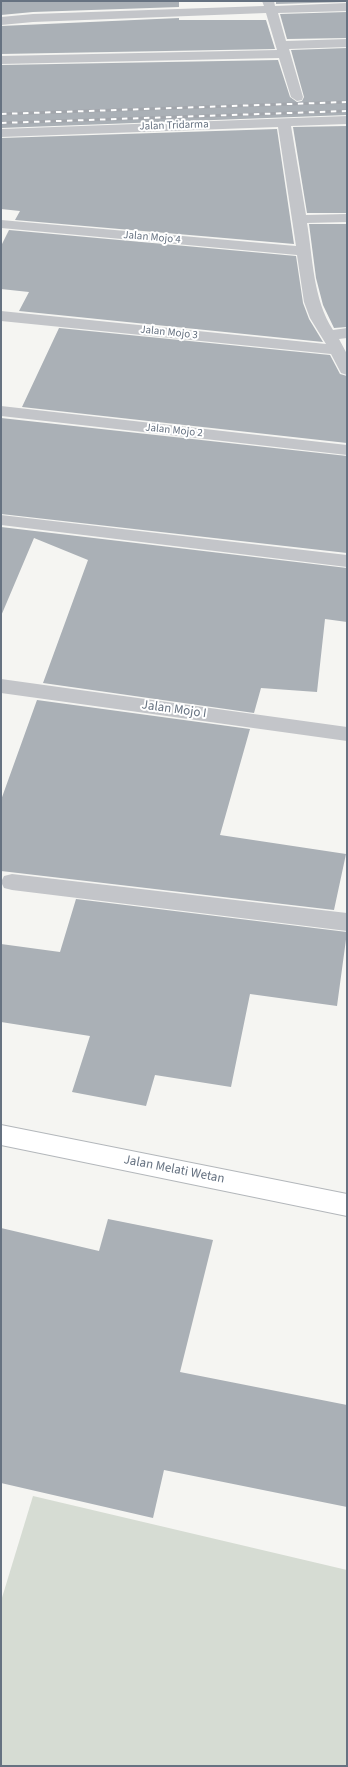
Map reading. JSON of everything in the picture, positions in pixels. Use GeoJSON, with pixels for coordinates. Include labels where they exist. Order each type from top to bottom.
{"type":"FeatureCollection","features":[{"type":"Feature","properties":{"kind":"street"},"geometry":{"type":"LineString","coordinates":[[269,5],[297,97]]}},
{"type":"Feature","properties":{"kind":"street"},"geometry":{"type":"LineString","coordinates":[[1,21],[269,5],[347,8]]}},
{"type":"Feature","properties":{"kind":"street"},"geometry":{"type":"LineString","coordinates":[[1,60],[283,49],[347,43]]}},
{"type":"Feature","properties":{"kind":"street","name":"Jalan Tridarma"},"geometry":{"type":"LineString","coordinates":[[1,133],[347,120]]}},
{"type":"Feature","properties":{"kind":"street"},"geometry":{"type":"LineString","coordinates":[[284,122],[312,302],[318,318],[329,335],[347,370]]}},
{"type":"Feature","properties":{"kind":"street"},"geometry":{"type":"LineString","coordinates":[[300,219],[347,218]]}},
{"type":"Feature","properties":{"kind":"street","name":"Jalan Mojo 4"},"geometry":{"type":"LineString","coordinates":[[1,224],[303,251]]}},
{"type":"Feature","properties":{"kind":"street","name":"Jalan Mojo 3"},"geometry":{"type":"LineString","coordinates":[[1,316],[337,350]]}},
{"type":"Feature","properties":{"kind":"street"},"geometry":{"type":"LineString","coordinates":[[329,335],[347,333]]}},
{"type":"Feature","properties":{"kind":"street","name":"Jalan Mojo 2"},"geometry":{"type":"LineString","coordinates":[[1,411],[347,450]]}},
{"type":"Feature","properties":{"kind":"street"},"geometry":{"type":"LineString","coordinates":[[1,520],[347,561]]}},
{"type":"Feature","properties":{"kind":"street","name":"Jalan Mojo I"},"geometry":{"type":"LineString","coordinates":[[1,686],[347,734]]}},
{"type":"Feature","properties":{"kind":"street"},"geometry":{"type":"LineString","coordinates":[[12,882],[347,922]]}},
{"type":"Feature","properties":{"kind":"street","name":"Jalan Melati Wetan"},"geometry":{"type":"LineString","coordinates":[[1,1135],[347,1205]]}},
{"type":"Feature","properties":{"kind":"shaded area"},"geometry":{"type":"Polygon","coordinates":[[[33,1496],[347,1570],[347,1766],[1,1766],[1,1601],[33,1496]]]}},
{"type":"Feature","properties":{"kind":"building"},"geometry":{"type":"Polygon","coordinates":[[[1,1],[179,1],[179,7],[33,12],[1,15],[1,1]]]}},
{"type":"Feature","properties":{"kind":"building"},"geometry":{"type":"Polygon","coordinates":[[[276,1],[347,1],[347,2],[276,4],[276,1]]]}},
{"type":"Feature","properties":{"kind":"building"},"geometry":{"type":"Polygon","coordinates":[[[347,12],[347,38],[287,39],[280,14],[347,12]]]}},
{"type":"Feature","properties":{"kind":"building"},"geometry":{"type":"Polygon","coordinates":[[[179,18],[179,20],[266,20],[275,49],[1,54],[1,26],[179,18]]]}},
{"type":"Feature","properties":{"kind":"building"},"geometry":{"type":"Polygon","coordinates":[[[347,48],[347,115],[1,128],[1,65],[278,60],[290,97],[297,102],[302,101],[304,97],[291,50],[347,48]]]}},
{"type":"Feature","properties":{"kind":"building"},"geometry":{"type":"Polygon","coordinates":[[[347,126],[347,213],[307,213],[293,127],[347,126]]]}},
{"type":"Feature","properties":{"kind":"building"},"geometry":{"type":"Polygon","coordinates":[[[277,129],[294,244],[15,220],[20,211],[1,209],[1,138],[277,129]]]}},
{"type":"Feature","properties":{"kind":"building"},"geometry":{"type":"Polygon","coordinates":[[[309,224],[347,224],[347,327],[334,328],[323,305],[316,278],[309,224]]]}},
{"type":"Feature","properties":{"kind":"building"},"geometry":{"type":"Polygon","coordinates":[[[9,230],[296,256],[303,303],[309,319],[323,342],[19,311],[29,292],[1,289],[1,246],[9,230]]]}},
{"type":"Feature","properties":{"kind":"building"},"geometry":{"type":"Polygon","coordinates":[[[59,328],[330,355],[340,374],[347,376],[347,443],[22,407],[59,328]]]}},
{"type":"Feature","properties":{"kind":"building"},"geometry":{"type":"Polygon","coordinates":[[[1,418],[347,456],[347,553],[1,514],[1,418]]]}},
{"type":"Feature","properties":{"kind":"building"},"geometry":{"type":"Polygon","coordinates":[[[1,527],[347,568],[347,622],[325,619],[317,692],[261,688],[254,713],[43,683],[88,560],[34,538],[1,616],[1,527]]]}},
{"type":"Feature","properties":{"kind":"building"},"geometry":{"type":"Polygon","coordinates":[[[37,700],[250,729],[220,835],[346,854],[334,910],[1,871],[1,800],[37,700]]]}},
{"type":"Feature","properties":{"kind":"building"},"geometry":{"type":"Polygon","coordinates":[[[76,899],[347,932],[337,1006],[250,994],[231,1087],[155,1075],[146,1106],[72,1092],[90,1036],[1,1022],[1,944],[60,952],[76,899]]]}},
{"type":"Feature","properties":{"kind":"building"},"geometry":{"type":"Polygon","coordinates":[[[108,1219],[213,1240],[180,1372],[347,1405],[347,1507],[164,1470],[153,1518],[1,1483],[1,1228],[99,1251],[108,1219]]]}},
{"type":"Feature","properties":{"kind":"railway"},"geometry":{"type":"LineString","coordinates":[[1,114],[347,102]]}},
{"type":"Feature","properties":{"kind":"railway"},"geometry":{"type":"LineString","coordinates":[[1,123],[347,111]]}}]}
